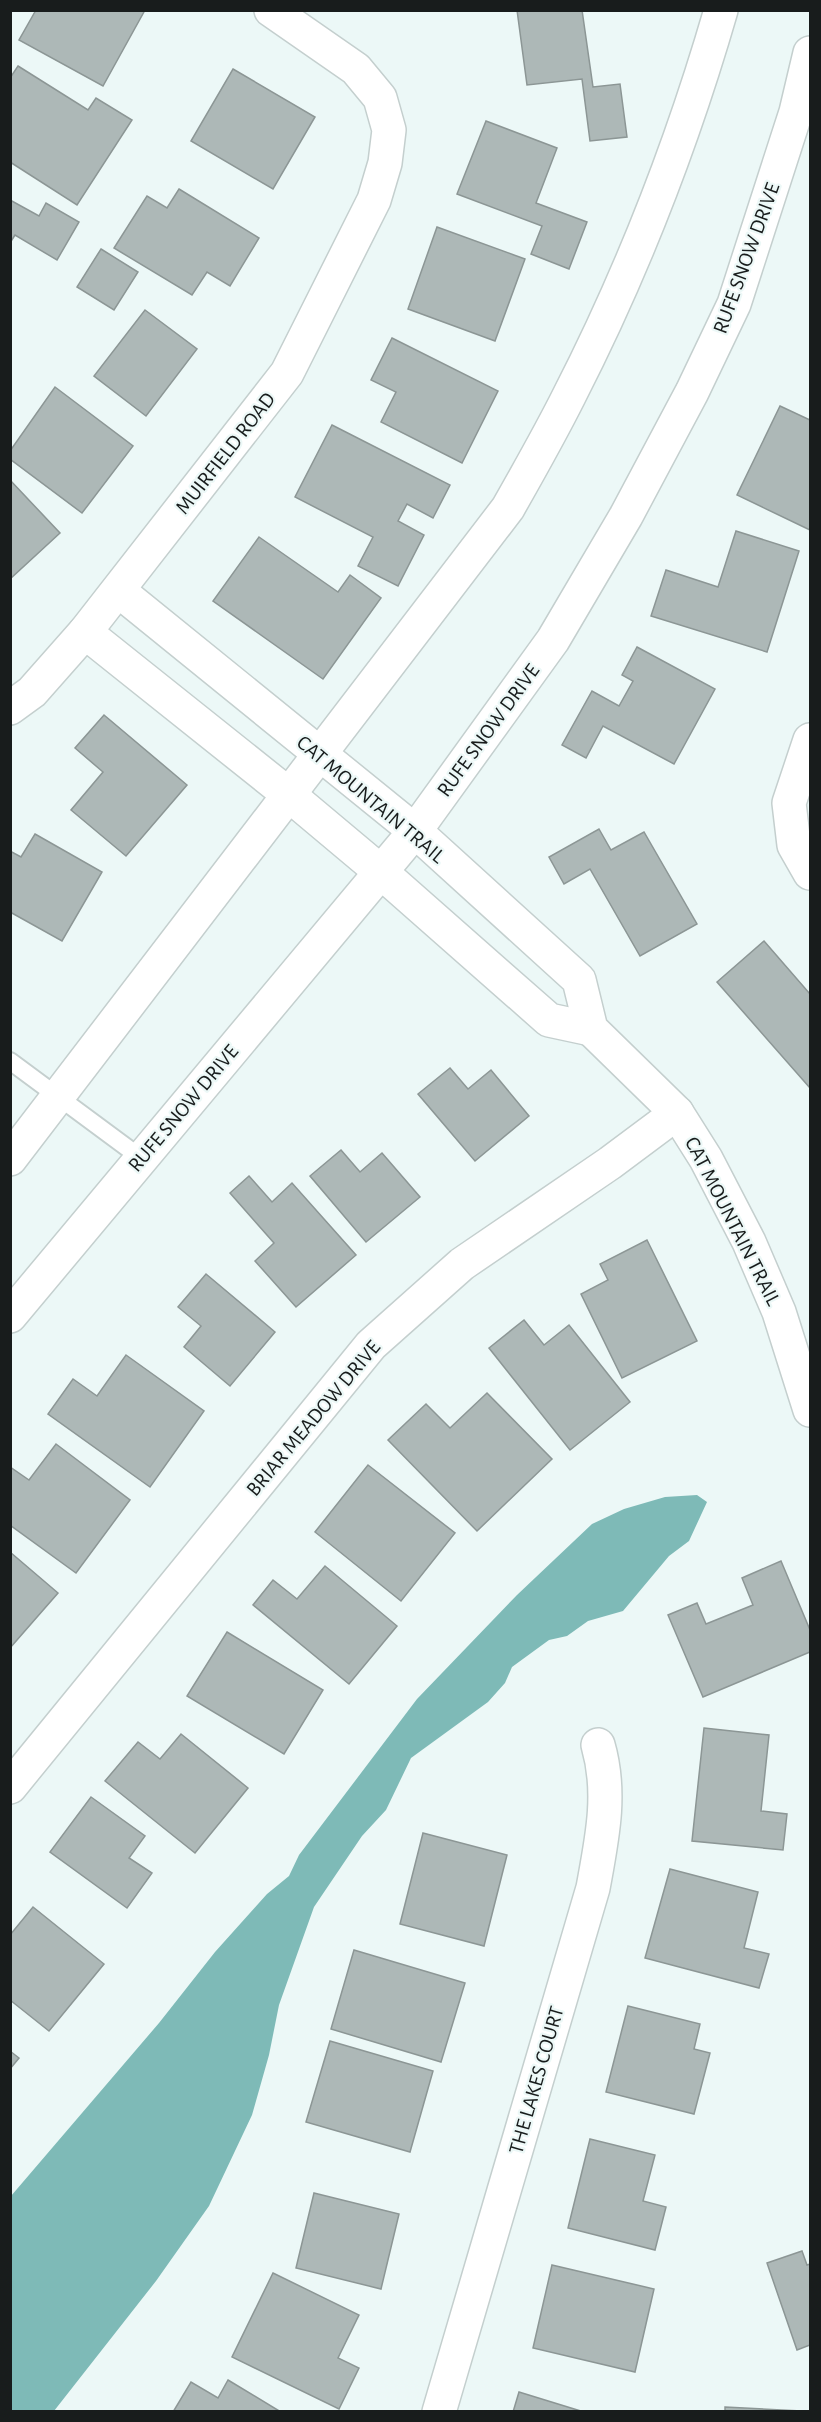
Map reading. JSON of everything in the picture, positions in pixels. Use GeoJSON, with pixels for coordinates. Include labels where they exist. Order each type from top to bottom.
{"type":"FeatureCollection","features":[{"type":"Feature","properties":{"kind":"street","name":"MUIRFIELD ROAD"},"geometry":{"type":"LineString","coordinates":[[10,708],[33,692],[119,591],[287,373],[374,200],[385,163],[390,130],[380,98],[356,69],[271,10]]}},
{"type":"Feature","properties":{"kind":"street"},"geometry":{"type":"LineString","coordinates":[[10,1159],[508,508],[570,395],[623,279],[700,84],[721,10]]}},
{"type":"Feature","properties":{"kind":"street","name":"RUFE SNOW DRIVE"},"geometry":{"type":"LineString","coordinates":[[10,1316],[415,831],[553,640],[626,516],[692,392],[734,304],[796,112],[810,53]]}},
{"type":"Feature","properties":{"kind":"street","name":"CAT MOUNTAIN TRAIL"},"geometry":{"type":"LineString","coordinates":[[119,591],[415,831],[579,980],[591,1029],[677,1113],[706,1159],[749,1242],[779,1312],[810,1410]]}},
{"type":"Feature","properties":{"kind":"street"},"geometry":{"type":"LineString","coordinates":[[85,632],[288,794],[381,872],[549,1020],[591,1029]]}},
{"type":"Feature","properties":{"kind":"street"},"geometry":{"type":"LineString","coordinates":[[810,740],[789,803],[794,845],[810,873]]}},
{"type":"Feature","properties":{"kind":"street","name":"BRIAR MEADOW DRIVE"},"geometry":{"type":"LineString","coordinates":[[10,1786],[371,1345],[462,1264],[610,1163],[677,1113]]}},
{"type":"Feature","properties":{"kind":"street","name":"THE LAKES COURT"},"geometry":{"type":"LineString","coordinates":[[439,2412],[592,1888],[604,1824],[604,1768],[598,1744]]}},
{"type":"Feature","properties":{"kind":"lane"},"geometry":{"type":"LineString","coordinates":[[10,1061],[141,1158]]}},
{"type":"Feature","properties":{"kind":"water"},"geometry":{"type":"Polygon","coordinates":[[[697,1495],[707,1502],[689,1541],[669,1556],[623,1611],[588,1621],[567,1636],[549,1640],[512,1667],[505,1683],[488,1702],[411,1758],[386,1810],[362,1836],[314,1907],[279,2005],[269,2055],[252,2115],[209,2206],[156,2281],[54,2411],[11,2411],[11,2196],[159,2023],[215,1952],[267,1894],[289,1876],[299,1855],[417,1699],[517,1595],[592,1524],[624,1509],[665,1497],[697,1495]]]}},
{"type":"Feature","properties":{"kind":"building"},"geometry":{"type":"Polygon","coordinates":[[[36,10],[145,10],[103,86],[19,40],[36,10]]]}},
{"type":"Feature","properties":{"kind":"building"},"geometry":{"type":"Polygon","coordinates":[[[517,10],[582,10],[593,87],[620,84],[627,137],[590,141],[582,79],[527,85],[517,10]]]}},
{"type":"Feature","properties":{"kind":"building"},"geometry":{"type":"Polygon","coordinates":[[[18,66],[88,110],[96,98],[132,120],[77,205],[10,162],[10,78],[18,66]]]}},
{"type":"Feature","properties":{"kind":"building"},"geometry":{"type":"Polygon","coordinates":[[[233,69],[315,117],[273,189],[191,141],[233,69]]]}},
{"type":"Feature","properties":{"kind":"building"},"geometry":{"type":"Polygon","coordinates":[[[486,121],[557,148],[536,203],[587,222],[569,269],[531,254],[542,226],[457,194],[486,121]]]}},
{"type":"Feature","properties":{"kind":"building"},"geometry":{"type":"Polygon","coordinates":[[[179,189],[259,238],[230,286],[207,272],[192,295],[114,248],[147,196],[167,208],[179,189]]]}},
{"type":"Feature","properties":{"kind":"building"},"geometry":{"type":"Polygon","coordinates":[[[10,200],[39,216],[46,203],[79,222],[57,260],[15,235],[10,243],[10,200]]]}},
{"type":"Feature","properties":{"kind":"building"},"geometry":{"type":"Polygon","coordinates":[[[437,227],[525,259],[495,341],[408,309],[437,227]]]}},
{"type":"Feature","properties":{"kind":"building"},"geometry":{"type":"Polygon","coordinates":[[[101,249],[138,272],[114,310],[77,287],[101,249]]]}},
{"type":"Feature","properties":{"kind":"building"},"geometry":{"type":"Polygon","coordinates":[[[145,310],[197,349],[146,416],[94,376],[145,310]]]}},
{"type":"Feature","properties":{"kind":"building"},"geometry":{"type":"Polygon","coordinates":[[[392,338],[498,391],[462,463],[381,422],[396,392],[371,380],[392,338]]]}},
{"type":"Feature","properties":{"kind":"building"},"geometry":{"type":"Polygon","coordinates":[[[55,387],[133,446],[82,513],[10,459],[10,451],[55,387]]]}},
{"type":"Feature","properties":{"kind":"building"},"geometry":{"type":"Polygon","coordinates":[[[780,406],[810,420],[810,530],[737,495],[780,406]]]}},
{"type":"Feature","properties":{"kind":"building"},"geometry":{"type":"Polygon","coordinates":[[[332,425],[450,485],[433,518],[407,504],[398,521],[424,535],[398,586],[358,566],[373,537],[295,497],[332,425]]]}},
{"type":"Feature","properties":{"kind":"building"},"geometry":{"type":"Polygon","coordinates":[[[10,480],[60,533],[10,579],[10,480]]]}},
{"type":"Feature","properties":{"kind":"building"},"geometry":{"type":"Polygon","coordinates":[[[736,531],[799,551],[767,652],[651,616],[666,570],[718,587],[736,531]]]}},
{"type":"Feature","properties":{"kind":"building"},"geometry":{"type":"Polygon","coordinates":[[[259,537],[338,592],[350,575],[381,598],[323,679],[213,601],[259,537]]]}},
{"type":"Feature","properties":{"kind":"building"},"geometry":{"type":"Polygon","coordinates":[[[637,647],[715,689],[674,764],[603,726],[586,758],[562,745],[592,691],[619,706],[633,681],[622,675],[637,647]]]}},
{"type":"Feature","properties":{"kind":"building"},"geometry":{"type":"Polygon","coordinates":[[[104,715],[187,785],[126,856],[71,810],[103,772],[75,748],[104,715]]]}},
{"type":"Feature","properties":{"kind":"building"},"geometry":{"type":"Polygon","coordinates":[[[599,829],[611,850],[644,832],[697,924],[640,956],[590,869],[564,884],[549,857],[599,829]]]}},
{"type":"Feature","properties":{"kind":"building"},"geometry":{"type":"Polygon","coordinates":[[[35,834],[102,872],[62,941],[10,912],[10,851],[21,857],[35,834]]]}},
{"type":"Feature","properties":{"kind":"building"},"geometry":{"type":"Polygon","coordinates":[[[764,941],[810,994],[810,1088],[717,982],[764,941]]]}},
{"type":"Feature","properties":{"kind":"building"},"geometry":{"type":"Polygon","coordinates":[[[450,1068],[468,1089],[491,1070],[529,1116],[475,1161],[418,1094],[450,1068]]]}},
{"type":"Feature","properties":{"kind":"building"},"geometry":{"type":"Polygon","coordinates":[[[341,1150],[360,1172],[382,1153],[420,1197],[366,1242],[310,1176],[341,1150]]]}},
{"type":"Feature","properties":{"kind":"building"},"geometry":{"type":"Polygon","coordinates":[[[249,1176],[272,1202],[292,1183],[356,1255],[296,1307],[255,1261],[274,1243],[230,1193],[249,1176]]]}},
{"type":"Feature","properties":{"kind":"building"},"geometry":{"type":"Polygon","coordinates":[[[647,1240],[697,1341],[622,1378],[581,1294],[608,1280],[600,1264],[647,1240]]]}},
{"type":"Feature","properties":{"kind":"building"},"geometry":{"type":"Polygon","coordinates":[[[206,1274],[275,1332],[230,1386],[184,1347],[201,1326],[178,1307],[206,1274]]]}},
{"type":"Feature","properties":{"kind":"building"},"geometry":{"type":"Polygon","coordinates":[[[524,1320],[544,1345],[569,1325],[630,1402],[570,1450],[489,1348],[524,1320]]]}},
{"type":"Feature","properties":{"kind":"building"},"geometry":{"type":"Polygon","coordinates":[[[126,1355],[204,1411],[150,1487],[48,1414],[73,1379],[97,1396],[126,1355]]]}},
{"type":"Feature","properties":{"kind":"building"},"geometry":{"type":"Polygon","coordinates":[[[487,1393],[552,1459],[477,1531],[388,1440],[426,1404],[450,1428],[487,1393]]]}},
{"type":"Feature","properties":{"kind":"building"},"geometry":{"type":"Polygon","coordinates":[[[56,1444],[130,1500],[76,1573],[10,1525],[10,1467],[29,1480],[56,1444]]]}},
{"type":"Feature","properties":{"kind":"building"},"geometry":{"type":"Polygon","coordinates":[[[368,1465],[455,1533],[401,1601],[315,1532],[368,1465]]]}},
{"type":"Feature","properties":{"kind":"building"},"geometry":{"type":"Polygon","coordinates":[[[10,1552],[58,1593],[10,1648],[10,1552]]]}},
{"type":"Feature","properties":{"kind":"building"},"geometry":{"type":"Polygon","coordinates":[[[781,1561],[810,1630],[810,1652],[703,1697],[668,1615],[697,1603],[706,1624],[753,1605],[742,1578],[781,1561]]]}},
{"type":"Feature","properties":{"kind":"building"},"geometry":{"type":"Polygon","coordinates":[[[325,1566],[397,1626],[349,1684],[253,1605],[273,1580],[297,1599],[325,1566]]]}},
{"type":"Feature","properties":{"kind":"building"},"geometry":{"type":"Polygon","coordinates":[[[227,1632],[323,1690],[284,1754],[187,1696],[227,1632]]]}},
{"type":"Feature","properties":{"kind":"building"},"geometry":{"type":"Polygon","coordinates":[[[704,1728],[769,1735],[761,1811],[787,1814],[783,1850],[692,1841],[704,1728]]]}},
{"type":"Feature","properties":{"kind":"building"},"geometry":{"type":"Polygon","coordinates":[[[181,1734],[248,1788],[195,1853],[105,1781],[138,1742],[160,1759],[181,1734]]]}},
{"type":"Feature","properties":{"kind":"building"},"geometry":{"type":"Polygon","coordinates":[[[91,1797],[145,1836],[129,1858],[152,1873],[127,1908],[50,1852],[91,1797]]]}},
{"type":"Feature","properties":{"kind":"building"},"geometry":{"type":"Polygon","coordinates":[[[423,1833],[507,1855],[484,1946],[400,1924],[423,1833]]]}},
{"type":"Feature","properties":{"kind":"building"},"geometry":{"type":"Polygon","coordinates":[[[670,1869],[758,1892],[744,1948],[769,1954],[759,1988],[645,1958],[670,1869]]]}},
{"type":"Feature","properties":{"kind":"building"},"geometry":{"type":"Polygon","coordinates":[[[33,1907],[104,1964],[49,2031],[10,2000],[10,1935],[33,1907]]]}},
{"type":"Feature","properties":{"kind":"building"},"geometry":{"type":"Polygon","coordinates":[[[354,1950],[465,1983],[441,2062],[331,2029],[354,1950]]]}},
{"type":"Feature","properties":{"kind":"building"},"geometry":{"type":"Polygon","coordinates":[[[628,2006],[700,2024],[694,2049],[710,2053],[694,2114],[606,2092],[628,2006]]]}},
{"type":"Feature","properties":{"kind":"building"},"geometry":{"type":"Polygon","coordinates":[[[330,2041],[433,2071],[410,2152],[306,2122],[330,2041]]]}},
{"type":"Feature","properties":{"kind":"building"},"geometry":{"type":"Polygon","coordinates":[[[10,2051],[19,2058],[10,2069],[10,2051]]]}},
{"type":"Feature","properties":{"kind":"building"},"geometry":{"type":"Polygon","coordinates":[[[590,2139],[655,2155],[643,2201],[666,2207],[655,2250],[568,2228],[590,2139]]]}},
{"type":"Feature","properties":{"kind":"building"},"geometry":{"type":"Polygon","coordinates":[[[314,2193],[399,2214],[381,2289],[296,2268],[314,2193]]]}},
{"type":"Feature","properties":{"kind":"building"},"geometry":{"type":"Polygon","coordinates":[[[802,2251],[807,2265],[810,2264],[810,2345],[797,2350],[767,2263],[802,2251]]]}},
{"type":"Feature","properties":{"kind":"building"},"geometry":{"type":"Polygon","coordinates":[[[552,2265],[654,2289],[635,2372],[533,2348],[552,2265]]]}},
{"type":"Feature","properties":{"kind":"building"},"geometry":{"type":"Polygon","coordinates":[[[273,2273],[359,2315],[338,2358],[359,2368],[339,2409],[232,2357],[273,2273]]]}},
{"type":"Feature","properties":{"kind":"building"},"geometry":{"type":"Polygon","coordinates":[[[228,2380],[281,2412],[173,2412],[191,2382],[218,2398],[228,2380]]]}},
{"type":"Feature","properties":{"kind":"building"},"geometry":{"type":"Polygon","coordinates":[[[519,2392],[584,2412],[513,2412],[519,2392]]]}},
{"type":"Feature","properties":{"kind":"building"},"geometry":{"type":"Polygon","coordinates":[[[725,2407],[801,2411],[801,2412],[725,2412],[725,2407]]]}}]}
